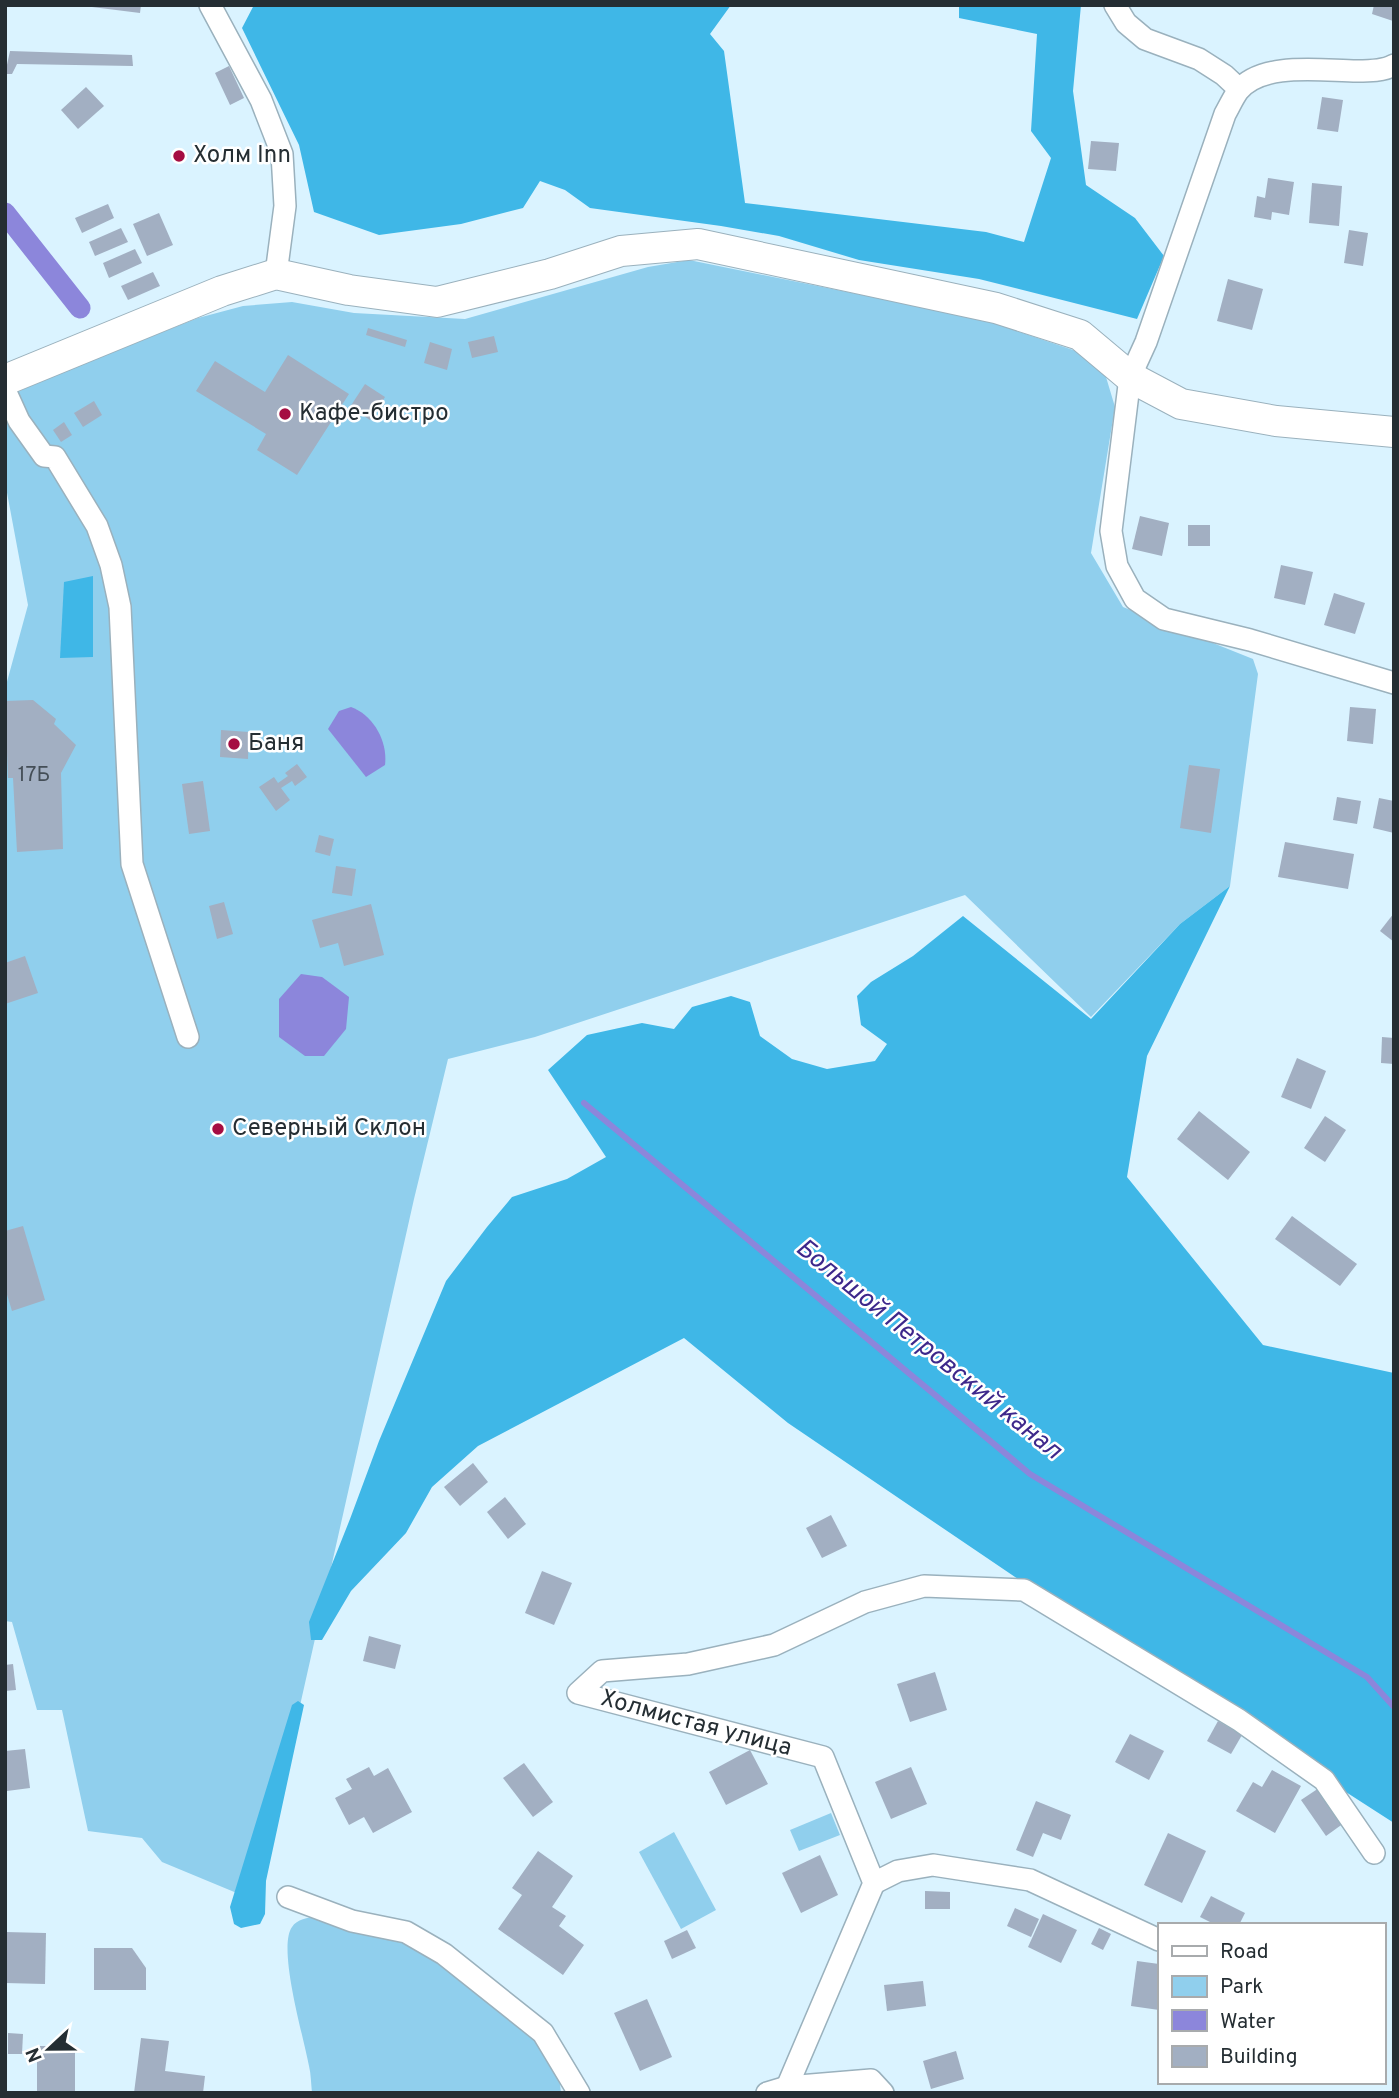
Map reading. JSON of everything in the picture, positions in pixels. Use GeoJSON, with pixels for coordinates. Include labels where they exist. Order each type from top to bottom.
{"type":"FeatureCollection","features":[{"type":"Feature","properties":{"kind":"street"},"geometry":{"type":"LineString","coordinates":[[210,5],[261,100],[282,154],[285,206],[276,274]]}},
{"type":"Feature","properties":{"kind":"street"},"geometry":{"type":"LineString","coordinates":[[1115,5],[1126,23],[1145,39],[1199,59],[1224,75],[1239,89]]}},
{"type":"Feature","properties":{"kind":"street"},"geometry":{"type":"LineString","coordinates":[[1394,65],[1362,71],[1285,70],[1259,75],[1239,89],[1225,114],[1146,342],[1130,377],[1111,531],[1117,566],[1135,598],[1164,618],[1250,640],[1394,683]]}},
{"type":"Feature","properties":{"kind":"street"},"geometry":{"type":"LineString","coordinates":[[188,1037],[132,864],[120,607],[111,565],[97,526],[55,457],[44,456],[19,422],[10,381],[222,291],[276,274],[349,290],[437,302],[550,274],[621,251],[698,244],[996,308],[1080,335],[1130,377],[1181,404],[1276,421],[1394,432]]}},
{"type":"Feature","properties":{"kind":"street","name":"Холмистая улица"},"geometry":{"type":"LineString","coordinates":[[874,1883],[823,1757],[578,1693],[602,1671],[688,1664],[774,1645],[865,1602],[924,1586],[1024,1590],[1239,1720],[1324,1780],[1374,1853]]}},
{"type":"Feature","properties":{"kind":"street"},"geometry":{"type":"LineString","coordinates":[[777,2090],[874,1883],[898,1871],[933,1865],[1030,1880],[1158,1940]]}},
{"type":"Feature","properties":{"kind":"street"},"geometry":{"type":"LineString","coordinates":[[288,1896],[352,1921],[406,1932],[444,1954],[543,2033],[579,2093]]}},
{"type":"Feature","properties":{"kind":"street"},"geometry":{"type":"LineString","coordinates":[[777,2090],[872,2080],[883,2093]]}},
{"type":"Feature","properties":{"kind":"green space","name":"Северный Склон"},"geometry":{"type":"Polygon","coordinates":[[[689,260],[981,319],[1079,352],[1106,377],[1115,407],[1091,553],[1123,607],[1253,659],[1258,674],[1230,886],[1180,924],[1091,1017],[965,895],[535,1037],[448,1059],[256,1901],[162,1862],[142,1838],[88,1831],[62,1710],[37,1710],[12,1622],[5,1621],[5,689],[28,605],[5,482],[5,398],[53,375],[198,318],[243,306],[292,302],[354,313],[465,319],[648,267],[689,260]]]}},
{"type":"Feature","properties":{"kind":"green space"},"geometry":{"type":"Polygon","coordinates":[[[831,1813],[840,1835],[799,1851],[790,1830],[831,1813]]]}},
{"type":"Feature","properties":{"kind":"green space"},"geometry":{"type":"Polygon","coordinates":[[[674,1832],[716,1910],[681,1929],[639,1852],[674,1832]]]}},
{"type":"Feature","properties":{"kind":"green space"},"geometry":{"type":"Polygon","coordinates":[[[316,1916],[407,1937],[538,2041],[560,2084],[561,2093],[312,2093],[310,2069],[289,1973],[288,1938],[294,1924],[316,1916]]]}},
{"type":"Feature","properties":{"kind":"shaded area"},"geometry":{"type":"Polygon","coordinates":[[[254,5],[731,5],[710,34],[724,51],[745,203],[986,232],[1024,242],[1051,158],[1031,131],[1037,34],[959,18],[959,5],[1081,5],[1073,91],[1086,185],[1135,218],[1164,256],[1137,319],[979,279],[859,260],[779,236],[590,208],[565,190],[540,181],[523,208],[461,224],[379,235],[314,212],[299,145],[242,28],[254,5]]]}},
{"type":"Feature","properties":{"kind":"shaded area"},"geometry":{"type":"Polygon","coordinates":[[[93,576],[93,657],[60,658],[64,582],[93,576]]]}},
{"type":"Feature","properties":{"kind":"shaded area"},"geometry":{"type":"Polygon","coordinates":[[[1230,886],[1147,1056],[1127,1177],[1263,1345],[1394,1373],[1394,1823],[1065,1611],[788,1423],[684,1338],[478,1446],[432,1487],[406,1533],[351,1591],[322,1640],[311,1640],[309,1622],[379,1441],[446,1281],[512,1197],[567,1179],[606,1157],[548,1070],[587,1035],[642,1023],[674,1029],[692,1007],[731,996],[750,1002],[760,1036],[792,1059],[827,1069],[875,1061],[887,1044],[861,1025],[857,996],[871,982],[913,956],[963,916],[1091,1019],[1180,924],[1230,886]]]}},
{"type":"Feature","properties":{"kind":"shaded area"},"geometry":{"type":"Polygon","coordinates":[[[298,1701],[304,1705],[266,1881],[265,1914],[260,1924],[241,1928],[234,1924],[230,1907],[292,1705],[298,1701]]]}},
{"type":"Feature","properties":{"kind":"water"},"geometry":{"type":"Polygon","coordinates":[[[351,707],[372,723],[384,747],[385,765],[366,777],[328,729],[339,711],[351,707]]]}},
{"type":"Feature","properties":{"kind":"water"},"geometry":{"type":"Polygon","coordinates":[[[301,974],[322,977],[349,997],[346,1029],[324,1056],[305,1056],[279,1037],[279,999],[301,974]]]}},
{"type":"Feature","properties":{"kind":"building"},"geometry":{"type":"Polygon","coordinates":[[[92,5],[141,5],[140,13],[92,5]]]}},
{"type":"Feature","properties":{"kind":"building"},"geometry":{"type":"Polygon","coordinates":[[[1374,5],[1394,5],[1393,21],[1372,14],[1374,5]]]}},
{"type":"Feature","properties":{"kind":"building"},"geometry":{"type":"Polygon","coordinates":[[[10,51],[132,55],[133,66],[17,64],[12,74],[5,74],[10,51]]]}},
{"type":"Feature","properties":{"kind":"building"},"geometry":{"type":"Polygon","coordinates":[[[229,66],[244,98],[230,105],[215,73],[229,66]]]}},
{"type":"Feature","properties":{"kind":"building"},"geometry":{"type":"Polygon","coordinates":[[[86,87],[104,106],[78,129],[61,110],[86,87]]]}},
{"type":"Feature","properties":{"kind":"building"},"geometry":{"type":"Polygon","coordinates":[[[1322,97],[1343,100],[1338,132],[1317,129],[1322,97]]]}},
{"type":"Feature","properties":{"kind":"building"},"geometry":{"type":"Polygon","coordinates":[[[1091,141],[1119,143],[1116,171],[1088,169],[1091,141]]]}},
{"type":"Feature","properties":{"kind":"building"},"geometry":{"type":"Polygon","coordinates":[[[1268,178],[1294,182],[1289,215],[1272,212],[1271,220],[1254,217],[1257,196],[1265,198],[1268,178]]]}},
{"type":"Feature","properties":{"kind":"building"},"geometry":{"type":"Polygon","coordinates":[[[1312,183],[1342,186],[1339,226],[1309,223],[1312,183]]]}},
{"type":"Feature","properties":{"kind":"building"},"geometry":{"type":"Polygon","coordinates":[[[108,204],[114,218],[82,233],[75,218],[108,204]]]}},
{"type":"Feature","properties":{"kind":"building"},"geometry":{"type":"Polygon","coordinates":[[[159,213],[173,245],[147,256],[133,224],[159,213]]]}},
{"type":"Feature","properties":{"kind":"building"},"geometry":{"type":"Polygon","coordinates":[[[121,228],[128,242],[95,256],[89,242],[121,228]]]}},
{"type":"Feature","properties":{"kind":"building"},"geometry":{"type":"Polygon","coordinates":[[[1349,230],[1368,233],[1363,266],[1344,263],[1349,230]]]}},
{"type":"Feature","properties":{"kind":"building"},"geometry":{"type":"Polygon","coordinates":[[[135,249],[142,263],[109,278],[103,263],[135,249]]]}},
{"type":"Feature","properties":{"kind":"building"},"geometry":{"type":"Polygon","coordinates":[[[153,272],[160,286],[128,300],[121,286],[153,272]]]}},
{"type":"Feature","properties":{"kind":"building"},"geometry":{"type":"Polygon","coordinates":[[[1228,279],[1263,289],[1252,330],[1217,321],[1228,279]]]}},
{"type":"Feature","properties":{"kind":"building"},"geometry":{"type":"Polygon","coordinates":[[[368,328],[407,340],[405,347],[366,335],[368,328]]]}},
{"type":"Feature","properties":{"kind":"building"},"geometry":{"type":"Polygon","coordinates":[[[494,336],[498,352],[472,358],[468,342],[494,336]]]}},
{"type":"Feature","properties":{"kind":"building"},"geometry":{"type":"Polygon","coordinates":[[[430,342],[452,349],[447,370],[424,363],[430,342]]]}},
{"type":"Feature","properties":{"kind":"building","name":"Кафе-бистро"},"geometry":{"type":"Polygon","coordinates":[[[288,355],[349,394],[297,475],[257,450],[266,434],[196,391],[215,361],[265,392],[288,355]]]}},
{"type":"Feature","properties":{"kind":"building"},"geometry":{"type":"Polygon","coordinates":[[[365,384],[385,397],[370,420],[350,407],[365,384]]]}},
{"type":"Feature","properties":{"kind":"building"},"geometry":{"type":"Polygon","coordinates":[[[94,401],[102,415],[83,427],[74,413],[94,401]]]}},
{"type":"Feature","properties":{"kind":"building"},"geometry":{"type":"Polygon","coordinates":[[[64,422],[72,435],[61,442],[53,430],[64,422]]]}},
{"type":"Feature","properties":{"kind":"building"},"geometry":{"type":"Polygon","coordinates":[[[1140,516],[1169,523],[1162,556],[1132,549],[1140,516]]]}},
{"type":"Feature","properties":{"kind":"building"},"geometry":{"type":"Polygon","coordinates":[[[1188,525],[1210,525],[1210,546],[1188,546],[1188,525]]]}},
{"type":"Feature","properties":{"kind":"building"},"geometry":{"type":"Polygon","coordinates":[[[1281,565],[1313,572],[1305,605],[1274,598],[1281,565]]]}},
{"type":"Feature","properties":{"kind":"building"},"geometry":{"type":"Polygon","coordinates":[[[1334,593],[1365,603],[1355,634],[1324,625],[1334,593]]]}},
{"type":"Feature","properties":{"kind":"building"},"geometry":{"type":"Polygon","coordinates":[[[33,700],[56,719],[54,724],[76,745],[61,773],[63,849],[17,852],[13,778],[8,778],[5,701],[33,700]]]}},
{"type":"Feature","properties":{"kind":"building"},"geometry":{"type":"Polygon","coordinates":[[[1350,707],[1376,709],[1373,744],[1347,741],[1350,707]]]}},
{"type":"Feature","properties":{"kind":"building","name":"Баня"},"geometry":{"type":"Polygon","coordinates":[[[221,730],[249,732],[248,759],[220,757],[221,730]]]}},
{"type":"Feature","properties":{"kind":"building"},"geometry":{"type":"Polygon","coordinates":[[[297,764],[307,777],[295,786],[292,781],[281,788],[290,800],[276,811],[259,787],[274,777],[278,783],[288,776],[285,773],[297,764]]]}},
{"type":"Feature","properties":{"kind":"building"},"geometry":{"type":"Polygon","coordinates":[[[1189,765],[1220,769],[1211,833],[1180,828],[1189,765]]]}},
{"type":"Feature","properties":{"kind":"building"},"geometry":{"type":"Polygon","coordinates":[[[203,781],[210,831],[189,834],[182,784],[203,781]]]}},
{"type":"Feature","properties":{"kind":"building"},"geometry":{"type":"Polygon","coordinates":[[[1337,797],[1361,801],[1357,824],[1333,820],[1337,797]]]}},
{"type":"Feature","properties":{"kind":"building"},"geometry":{"type":"Polygon","coordinates":[[[1379,798],[1394,801],[1394,833],[1373,828],[1379,798]]]}},
{"type":"Feature","properties":{"kind":"building"},"geometry":{"type":"Polygon","coordinates":[[[319,835],[334,839],[330,856],[315,852],[319,835]]]}},
{"type":"Feature","properties":{"kind":"building"},"geometry":{"type":"Polygon","coordinates":[[[1285,842],[1354,854],[1348,889],[1278,877],[1285,842]]]}},
{"type":"Feature","properties":{"kind":"building"},"geometry":{"type":"Polygon","coordinates":[[[336,866],[356,869],[352,896],[332,893],[336,866]]]}},
{"type":"Feature","properties":{"kind":"building"},"geometry":{"type":"Polygon","coordinates":[[[224,902],[233,934],[217,939],[209,906],[224,902]]]}},
{"type":"Feature","properties":{"kind":"building"},"geometry":{"type":"Polygon","coordinates":[[[371,904],[384,955],[344,966],[338,943],[320,948],[312,920],[371,904]]]}},
{"type":"Feature","properties":{"kind":"building"},"geometry":{"type":"Polygon","coordinates":[[[1394,913],[1394,942],[1380,931],[1394,913]]]}},
{"type":"Feature","properties":{"kind":"building"},"geometry":{"type":"Polygon","coordinates":[[[25,956],[38,993],[5,1004],[5,963],[25,956]]]}},
{"type":"Feature","properties":{"kind":"building"},"geometry":{"type":"Polygon","coordinates":[[[1382,1037],[1394,1038],[1394,1064],[1381,1063],[1382,1037]]]}},
{"type":"Feature","properties":{"kind":"building"},"geometry":{"type":"Polygon","coordinates":[[[1297,1058],[1326,1071],[1311,1109],[1281,1097],[1297,1058]]]}},
{"type":"Feature","properties":{"kind":"building"},"geometry":{"type":"Polygon","coordinates":[[[1199,1111],[1250,1152],[1228,1180],[1177,1139],[1199,1111]]]}},
{"type":"Feature","properties":{"kind":"building"},"geometry":{"type":"Polygon","coordinates":[[[1325,1116],[1346,1130],[1325,1162],[1304,1148],[1325,1116]]]}},
{"type":"Feature","properties":{"kind":"building"},"geometry":{"type":"Polygon","coordinates":[[[1292,1216],[1357,1264],[1340,1286],[1275,1239],[1292,1216]]]}},
{"type":"Feature","properties":{"kind":"building"},"geometry":{"type":"Polygon","coordinates":[[[23,1226],[45,1300],[12,1311],[5,1288],[5,1231],[23,1226]]]}},
{"type":"Feature","properties":{"kind":"building"},"geometry":{"type":"Polygon","coordinates":[[[473,1463],[488,1482],[460,1506],[444,1487],[473,1463]]]}},
{"type":"Feature","properties":{"kind":"building"},"geometry":{"type":"Polygon","coordinates":[[[505,1497],[526,1524],[508,1539],[487,1512],[505,1497]]]}},
{"type":"Feature","properties":{"kind":"building"},"geometry":{"type":"Polygon","coordinates":[[[831,1515],[847,1546],[822,1558],[806,1528],[831,1515]]]}},
{"type":"Feature","properties":{"kind":"building"},"geometry":{"type":"Polygon","coordinates":[[[542,1571],[572,1583],[554,1625],[525,1613],[542,1571]]]}},
{"type":"Feature","properties":{"kind":"building"},"geometry":{"type":"Polygon","coordinates":[[[369,1636],[401,1645],[395,1669],[363,1661],[369,1636]]]}},
{"type":"Feature","properties":{"kind":"building"},"geometry":{"type":"Polygon","coordinates":[[[13,1664],[16,1690],[5,1691],[5,1665],[13,1664]]]}},
{"type":"Feature","properties":{"kind":"building"},"geometry":{"type":"Polygon","coordinates":[[[935,1672],[947,1710],[910,1722],[897,1684],[935,1672]]]}},
{"type":"Feature","properties":{"kind":"building"},"geometry":{"type":"Polygon","coordinates":[[[1218,1721],[1242,1735],[1231,1754],[1207,1741],[1218,1721]]]}},
{"type":"Feature","properties":{"kind":"building"},"geometry":{"type":"Polygon","coordinates":[[[1130,1734],[1164,1751],[1149,1780],[1115,1762],[1130,1734]]]}},
{"type":"Feature","properties":{"kind":"building"},"geometry":{"type":"Polygon","coordinates":[[[25,1749],[30,1788],[7,1791],[5,1751],[25,1749]]]}},
{"type":"Feature","properties":{"kind":"building"},"geometry":{"type":"Polygon","coordinates":[[[750,1750],[768,1784],[726,1805],[709,1772],[750,1750]]]}},
{"type":"Feature","properties":{"kind":"building"},"geometry":{"type":"Polygon","coordinates":[[[524,1763],[553,1802],[533,1817],[503,1778],[524,1763]]]}},
{"type":"Feature","properties":{"kind":"building"},"geometry":{"type":"Polygon","coordinates":[[[369,1767],[374,1776],[388,1768],[412,1812],[373,1833],[364,1817],[349,1825],[335,1798],[352,1789],[346,1779],[369,1767]]]}},
{"type":"Feature","properties":{"kind":"building"},"geometry":{"type":"Polygon","coordinates":[[[911,1767],[927,1804],[891,1819],[875,1782],[911,1767]]]}},
{"type":"Feature","properties":{"kind":"building"},"geometry":{"type":"Polygon","coordinates":[[[1272,1770],[1301,1786],[1275,1833],[1236,1811],[1253,1782],[1262,1787],[1272,1770]]]}},
{"type":"Feature","properties":{"kind":"building"},"geometry":{"type":"Polygon","coordinates":[[[1319,1788],[1344,1823],[1326,1836],[1301,1800],[1319,1788]]]}},
{"type":"Feature","properties":{"kind":"building"},"geometry":{"type":"Polygon","coordinates":[[[1036,1801],[1071,1815],[1061,1840],[1043,1833],[1033,1857],[1016,1850],[1036,1801]]]}},
{"type":"Feature","properties":{"kind":"building"},"geometry":{"type":"Polygon","coordinates":[[[1168,1833],[1206,1851],[1182,1903],[1144,1885],[1168,1833]]]}},
{"type":"Feature","properties":{"kind":"building"},"geometry":{"type":"Polygon","coordinates":[[[538,1851],[573,1876],[552,1907],[566,1916],[559,1926],[584,1945],[563,1975],[498,1929],[522,1895],[512,1888],[538,1851]]]}},
{"type":"Feature","properties":{"kind":"building"},"geometry":{"type":"Polygon","coordinates":[[[820,1855],[838,1895],[801,1913],[782,1873],[820,1855]]]}},
{"type":"Feature","properties":{"kind":"building"},"geometry":{"type":"Polygon","coordinates":[[[925,1891],[950,1892],[950,1909],[925,1909],[925,1891]]]}},
{"type":"Feature","properties":{"kind":"building"},"geometry":{"type":"Polygon","coordinates":[[[1211,1896],[1245,1913],[1240,1923],[1212,1923],[1200,1917],[1211,1896]]]}},
{"type":"Feature","properties":{"kind":"building"},"geometry":{"type":"Polygon","coordinates":[[[1015,1908],[1039,1919],[1031,1937],[1007,1926],[1015,1908]]]}},
{"type":"Feature","properties":{"kind":"building"},"geometry":{"type":"Polygon","coordinates":[[[1043,1914],[1077,1930],[1061,1963],[1028,1947],[1043,1914]]]}},
{"type":"Feature","properties":{"kind":"building"},"geometry":{"type":"Polygon","coordinates":[[[1099,1928],[1111,1934],[1103,1950],[1091,1944],[1099,1928]]]}},
{"type":"Feature","properties":{"kind":"building"},"geometry":{"type":"Polygon","coordinates":[[[687,1930],[696,1948],[672,1959],[664,1941],[687,1930]]]}},
{"type":"Feature","properties":{"kind":"building"},"geometry":{"type":"Polygon","coordinates":[[[5,1932],[46,1933],[45,1984],[5,1983],[5,1932]]]}},
{"type":"Feature","properties":{"kind":"building"},"geometry":{"type":"Polygon","coordinates":[[[94,1948],[132,1948],[146,1968],[146,1990],[94,1990],[94,1948]]]}},
{"type":"Feature","properties":{"kind":"building"},"geometry":{"type":"Polygon","coordinates":[[[1137,1961],[1158,1964],[1158,2010],[1131,2006],[1137,1961]]]}},
{"type":"Feature","properties":{"kind":"building"},"geometry":{"type":"Polygon","coordinates":[[[923,1981],[926,2006],[887,2011],[884,1985],[923,1981]]]}},
{"type":"Feature","properties":{"kind":"building"},"geometry":{"type":"Polygon","coordinates":[[[647,1999],[672,2057],[640,2071],[614,2013],[647,1999]]]}},
{"type":"Feature","properties":{"kind":"building"},"geometry":{"type":"Polygon","coordinates":[[[8,2033],[23,2034],[22,2054],[8,2054],[8,2033]]]}},
{"type":"Feature","properties":{"kind":"building"},"geometry":{"type":"Polygon","coordinates":[[[141,2038],[169,2041],[165,2071],[205,2076],[203,2093],[134,2093],[141,2038]]]}},
{"type":"Feature","properties":{"kind":"building"},"geometry":{"type":"Polygon","coordinates":[[[37,2046],[75,2046],[75,2093],[37,2093],[37,2046]]]}},
{"type":"Feature","properties":{"kind":"building"},"geometry":{"type":"Polygon","coordinates":[[[956,2051],[964,2079],[931,2089],[923,2061],[956,2051]]]}},
{"type":"Feature","properties":{"kind":"waterway","name":"Большой Петровский канал"},"geometry":{"type":"LineString","coordinates":[[5,213],[80,308]]}},
{"type":"Feature","properties":{"kind":"waterway","name":"Большой Петровский канал"},"geometry":{"type":"LineString","coordinates":[[584,1103],[1030,1474],[1367,1677],[1394,1707]]}},
{"type":"Feature","properties":{"kind":"place","name":"Холм Inn"},"geometry":{"type":"Point","coordinates":[179,156]}},
{"type":"Feature","properties":{"kind":"place","name":"Кафе-бистро"},"geometry":{"type":"Point","coordinates":[285,414]}},
{"type":"Feature","properties":{"kind":"place","name":"Баня"},"geometry":{"type":"Point","coordinates":[234,744]}},
{"type":"Feature","properties":{"kind":"place","name":"Северный Склон"},"geometry":{"type":"Point","coordinates":[218,1129]}}]}
